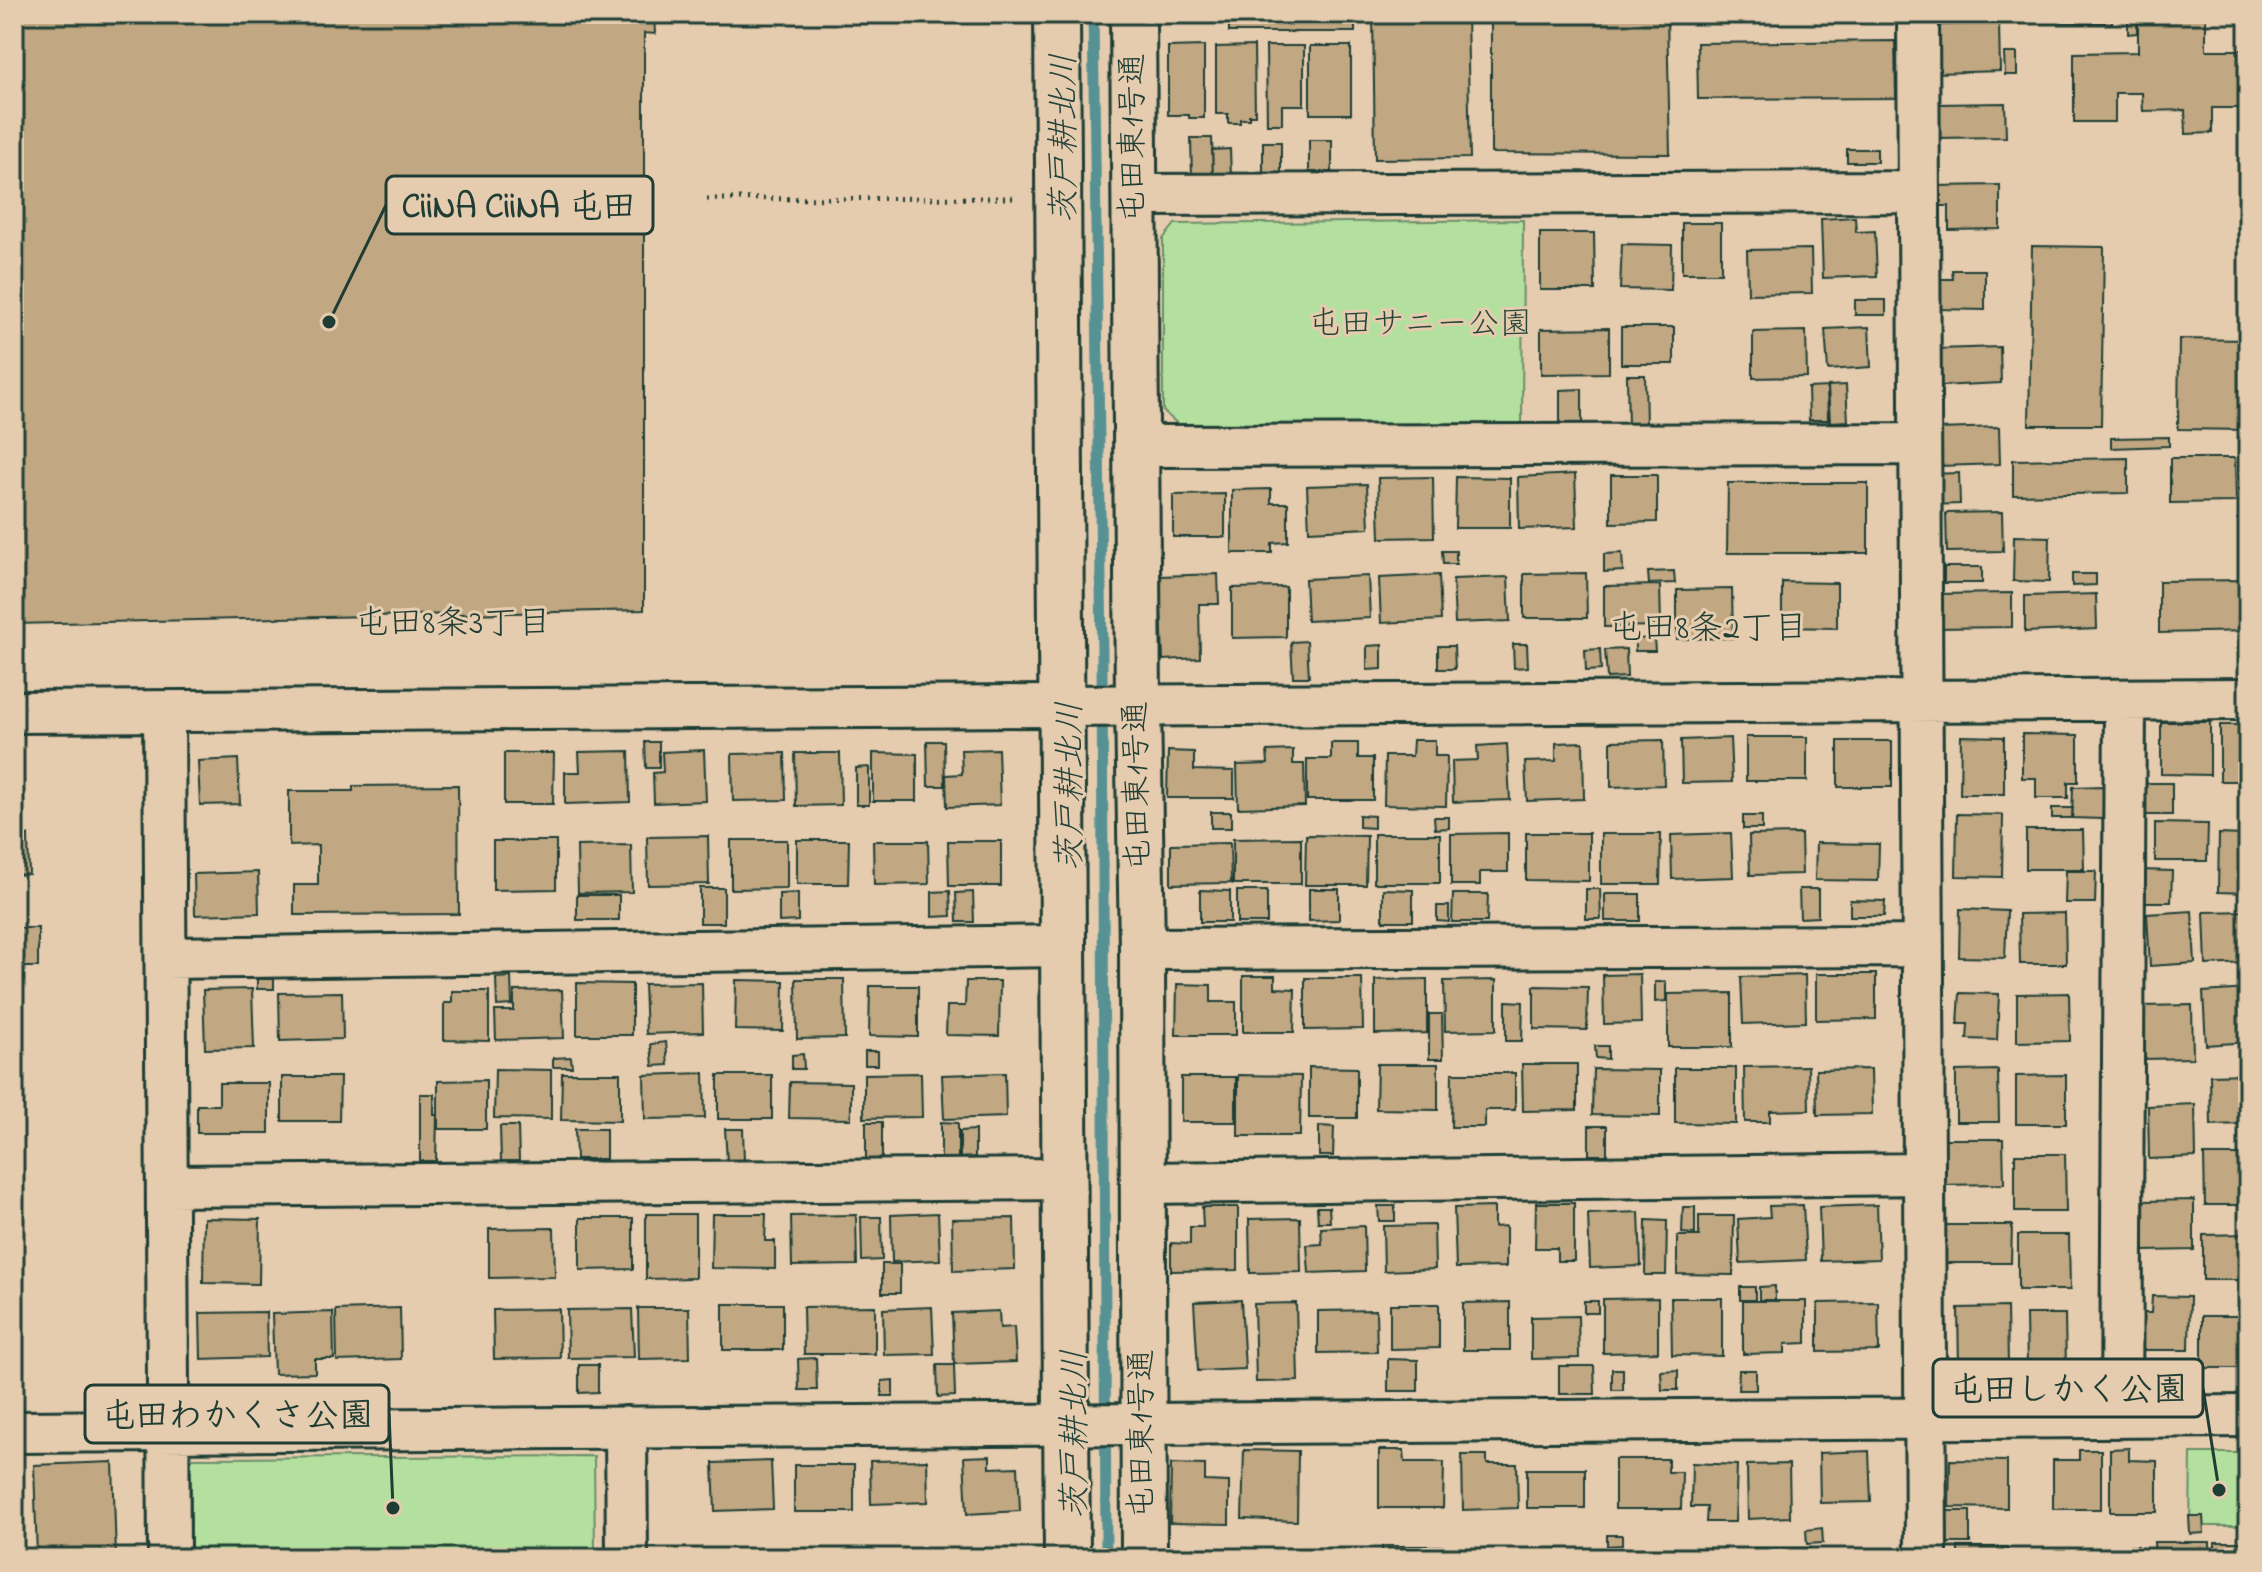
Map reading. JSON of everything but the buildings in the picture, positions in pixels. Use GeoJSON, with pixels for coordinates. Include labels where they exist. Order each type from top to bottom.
{"type":"FeatureCollection","features":[{"type":"Feature","properties":{"kind":"street","name":"屯田東1号通"},"geometry":{"type":"LineString","coordinates":[[1057,14],[1059,198],[1100,704],[1142,949],[1142,1183],[1136,1423],[1144,1558]]}},
{"type":"Feature","properties":{"kind":"street","name":"屯田東1号通"},"geometry":{"type":"LineString","coordinates":[[1067,1558],[1077,1424],[1065,1179],[1064,946],[1136,446],[1133,14]]}},
{"type":"Feature","properties":{"kind":"street"},"geometry":{"type":"LineString","coordinates":[[1918,14],[1926,1558]]}},
{"type":"Feature","properties":{"kind":"street"},"geometry":{"type":"LineString","coordinates":[[1134,195],[1919,192]]}},
{"type":"Feature","properties":{"kind":"street"},"geometry":{"type":"LineString","coordinates":[[1136,446],[1920,444]]}},
{"type":"Feature","properties":{"kind":"street"},"geometry":{"type":"LineString","coordinates":[[14,712],[2248,699]]}},
{"type":"Feature","properties":{"kind":"street"},"geometry":{"type":"LineString","coordinates":[[2121,1416],[2125,700]]}},
{"type":"Feature","properties":{"kind":"street"},"geometry":{"type":"LineString","coordinates":[[164,712],[169,1558]]}},
{"type":"Feature","properties":{"kind":"street"},"geometry":{"type":"LineString","coordinates":[[166,958],[1064,946]]}},
{"type":"Feature","properties":{"kind":"street"},"geometry":{"type":"LineString","coordinates":[[1142,949],[1923,946]]}},
{"type":"Feature","properties":{"kind":"street"},"geometry":{"type":"LineString","coordinates":[[1142,1183],[1924,1174]]}},
{"type":"Feature","properties":{"kind":"street"},"geometry":{"type":"LineString","coordinates":[[167,1186],[1065,1179]]}},
{"type":"Feature","properties":{"kind":"street"},"geometry":{"type":"LineString","coordinates":[[14,1432],[2248,1416]]}},
{"type":"Feature","properties":{"kind":"street"},"geometry":{"type":"LineString","coordinates":[[626,1427],[627,1558]]}},
{"type":"Feature","properties":{"kind":"path"},"geometry":{"type":"LineString","coordinates":[[707,199],[1059,198]]}},
{"type":"Feature","properties":{"kind":"green space","name":"屯田サニー公園"},"geometry":{"type":"Polygon","coordinates":[[[1523,220],[1522,427],[1180,426],[1163,411],[1163,239],[1175,224],[1523,220]]]}},
{"type":"Feature","properties":{"kind":"green space"},"geometry":{"type":"Polygon","coordinates":[[[2191,1453],[2248,1453],[2248,1526],[2190,1526],[2191,1453]]]}},
{"type":"Feature","properties":{"kind":"green space"},"geometry":{"type":"Polygon","coordinates":[[[594,1456],[595,1558],[191,1558],[191,1458],[594,1456]]]}},
{"type":"Feature","properties":{"kind":"waterway","name":"茨戸耕北川"},"geometry":{"type":"LineString","coordinates":[[1093,14],[1102,654],[1106,1558]]}},
{"type":"Feature","properties":{"kind":"place","name":"CiiNA CiiNA 屯田"},"geometry":{"type":"Point","coordinates":[329,322]}},
{"type":"Feature","properties":{"kind":"place","name":"屯田しかく公園"},"geometry":{"type":"Point","coordinates":[2219,1490]}},
{"type":"Feature","properties":{"kind":"place","name":"屯田わかくさ公園"},"geometry":{"type":"Point","coordinates":[393,1508]}},
{"type":"Feature","properties":{"kind":"district","name":"屯田8条3丁目"},"geometry":{"type":"Point","coordinates":[453,625]}},
{"type":"Feature","properties":{"kind":"district","name":"屯田8条2丁目"},"geometry":{"type":"Point","coordinates":[1708,630]}}]}
